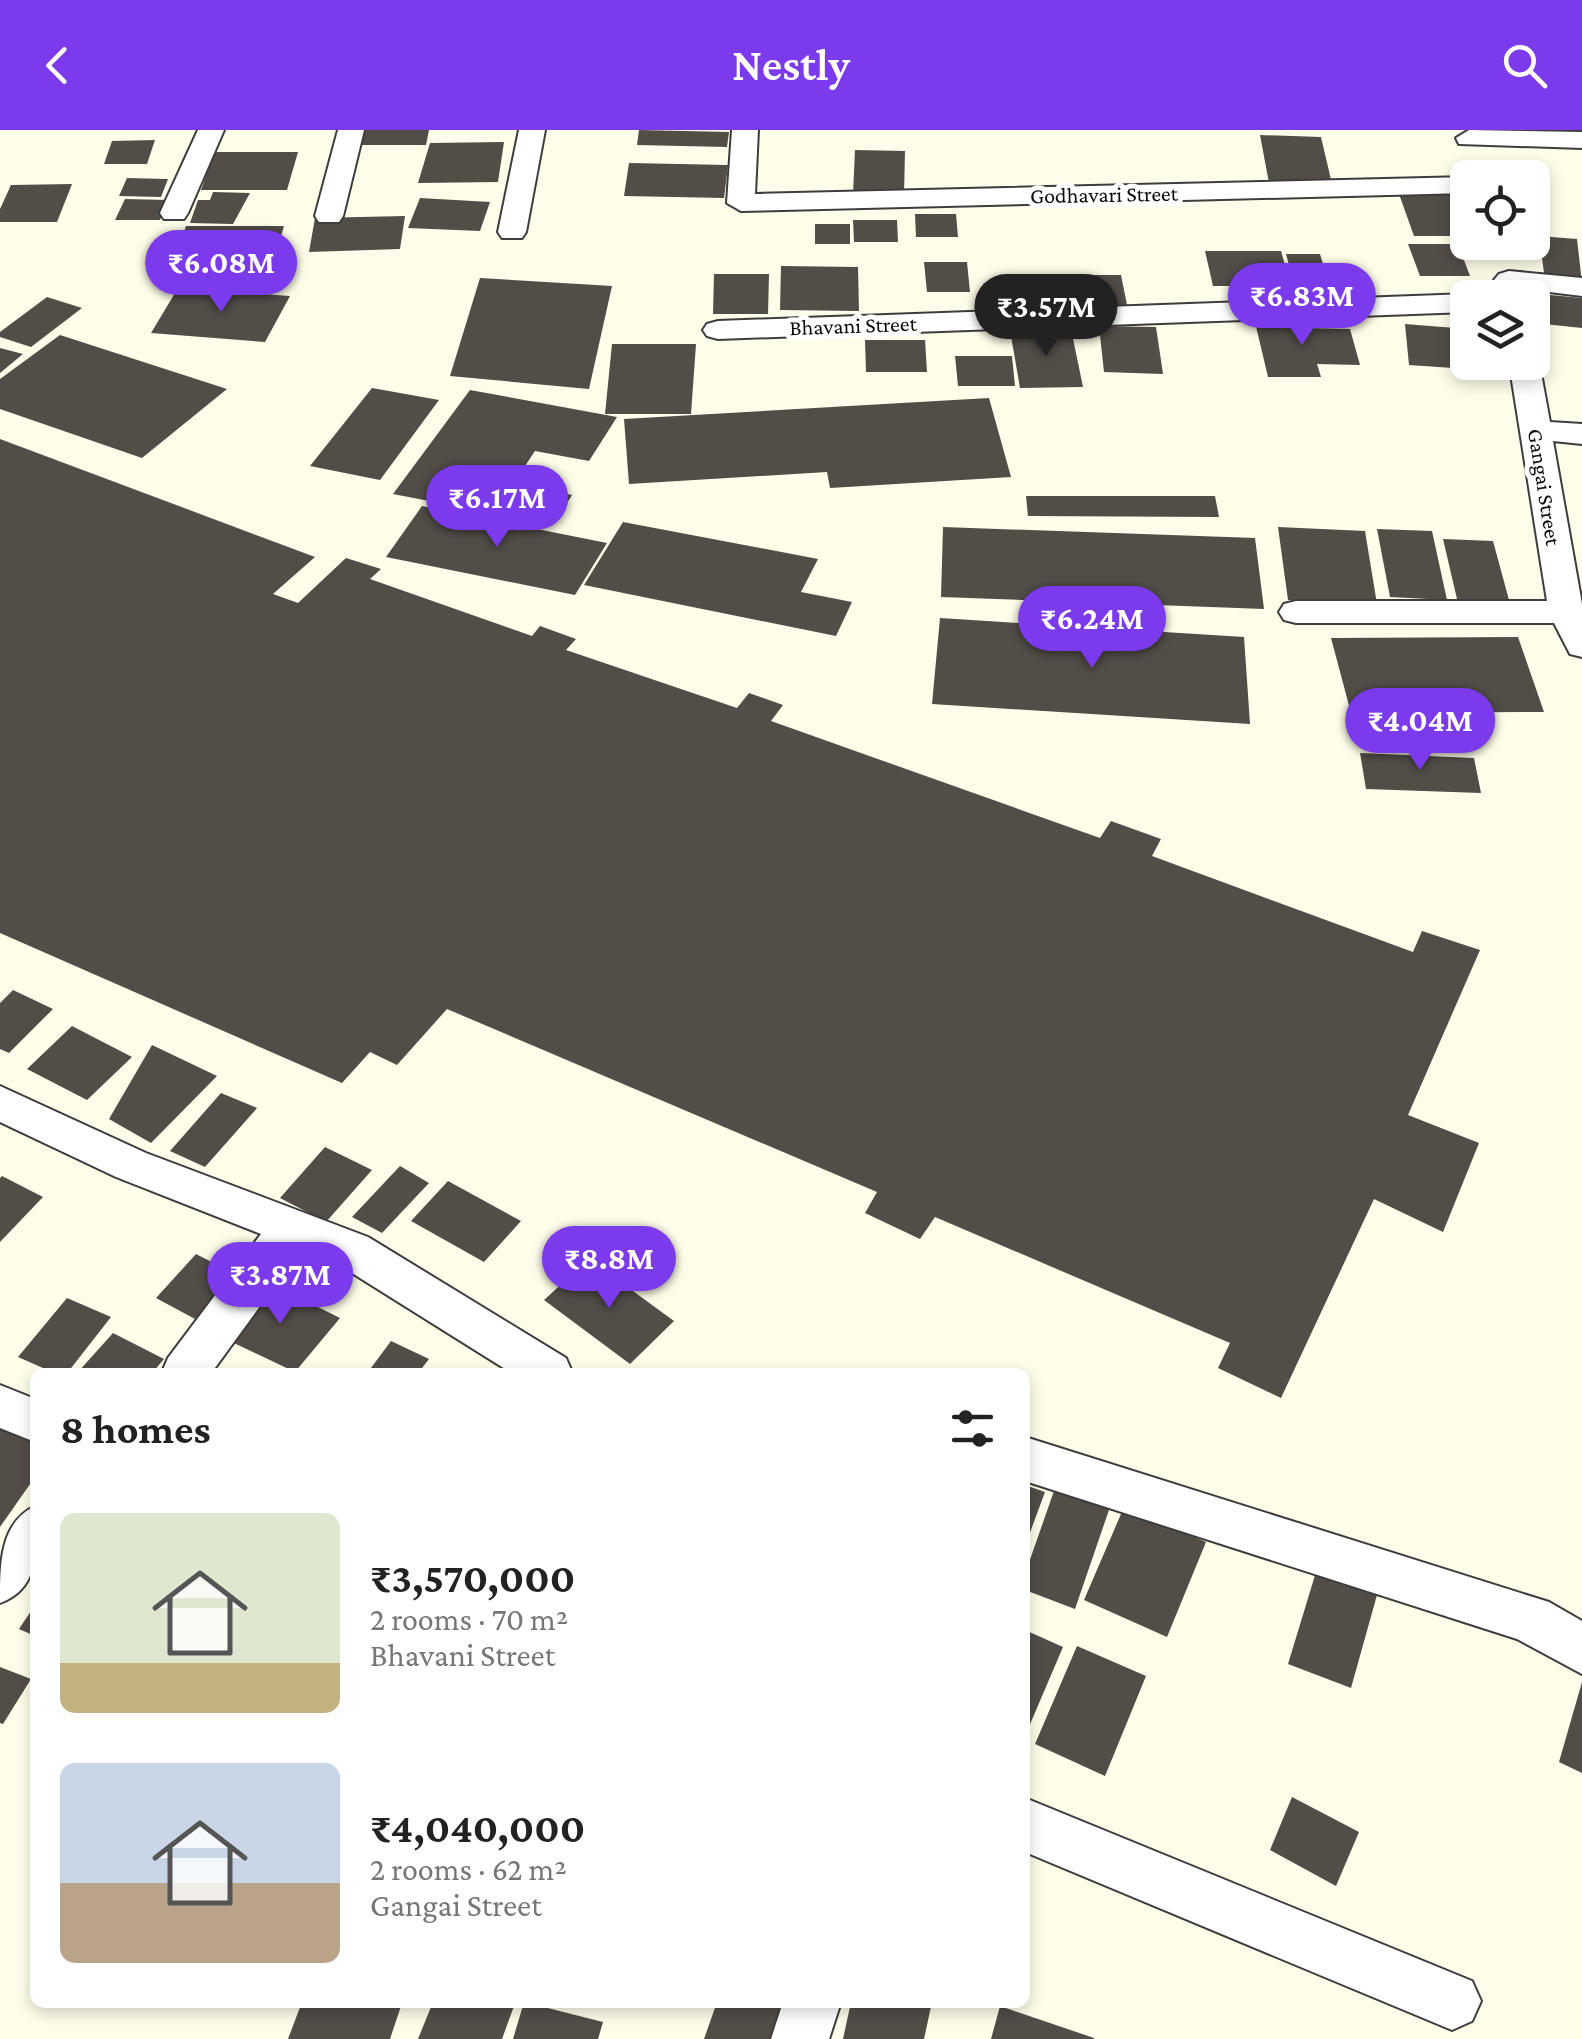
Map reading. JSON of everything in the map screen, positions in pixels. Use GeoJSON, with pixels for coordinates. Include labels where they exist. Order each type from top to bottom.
{"type":"FeatureCollection","features":[{"type":"Feature","properties":{"kind":"street"},"geometry":{"type":"LineString","coordinates":[[174,213],[211,130]]}},
{"type":"Feature","properties":{"kind":"street"},"geometry":{"type":"LineString","coordinates":[[329,216],[351,130]]}},
{"type":"Feature","properties":{"kind":"street"},"geometry":{"type":"LineString","coordinates":[[512,232],[532,130]]}},
{"type":"Feature","properties":{"kind":"street","name":"Godhavari Street"},"geometry":{"type":"LineString","coordinates":[[745,130],[741,202],[1450,185]]}},
{"type":"Feature","properties":{"kind":"street"},"geometry":{"type":"LineString","coordinates":[[1475,160],[1468,134],[1582,140]]}},
{"type":"Feature","properties":{"kind":"street"},"geometry":{"type":"LineString","coordinates":[[1550,284],[1582,288]]}},
{"type":"Feature","properties":{"kind":"street","name":"Bhavani Street"},"geometry":{"type":"LineString","coordinates":[[718,330],[1450,304]]}},
{"type":"Feature","properties":{"kind":"street","name":"Gangai Street"},"geometry":{"type":"LineString","coordinates":[[1527,380],[1566,612],[1582,646]]}},
{"type":"Feature","properties":{"kind":"street"},"geometry":{"type":"LineString","coordinates":[[1536,430],[1582,434]]}},
{"type":"Feature","properties":{"kind":"street"},"geometry":{"type":"LineString","coordinates":[[1296,612],[1566,612]]}},
{"type":"Feature","properties":{"kind":"street"},"geometry":{"type":"LineString","coordinates":[[0,1103],[131,1165],[352,1250],[542,1368]]}},
{"type":"Feature","properties":{"kind":"street"},"geometry":{"type":"LineString","coordinates":[[188,1368],[294,1225]]}},
{"type":"Feature","properties":{"kind":"street"},"geometry":{"type":"LineString","coordinates":[[0,1406],[30,1419]]}},
{"type":"Feature","properties":{"kind":"street"},"geometry":{"type":"LineString","coordinates":[[1030,1461],[1531,1619],[1582,1650]]}},
{"type":"Feature","properties":{"kind":"street"},"geometry":{"type":"LineString","coordinates":[[0,1580],[30,1537]]}},
{"type":"Feature","properties":{"kind":"street"},"geometry":{"type":"LineString","coordinates":[[1030,1828],[1452,2001]]}},
{"type":"Feature","properties":{"kind":"street"},"geometry":{"type":"LineString","coordinates":[[800,2039],[810,2008]]}},
{"type":"Feature","properties":{"kind":"building"},"geometry":{"type":"Polygon","coordinates":[[[363,130],[429,130],[426,145],[354,145],[363,130]]]}},
{"type":"Feature","properties":{"kind":"building"},"geometry":{"type":"Polygon","coordinates":[[[639,130],[729,132],[727,147],[637,145],[639,130]]]}},
{"type":"Feature","properties":{"kind":"building"},"geometry":{"type":"Polygon","coordinates":[[[1260,135],[1321,137],[1332,184],[1269,183],[1260,135]]]}},
{"type":"Feature","properties":{"kind":"building"},"geometry":{"type":"Polygon","coordinates":[[[155,140],[147,164],[104,164],[112,141],[155,140]]]}},
{"type":"Feature","properties":{"kind":"building"},"geometry":{"type":"Polygon","coordinates":[[[504,142],[498,182],[418,183],[430,143],[504,142]]]}},
{"type":"Feature","properties":{"kind":"building"},"geometry":{"type":"Polygon","coordinates":[[[855,150],[905,151],[904,195],[853,194],[855,150]]]}},
{"type":"Feature","properties":{"kind":"building"},"geometry":{"type":"Polygon","coordinates":[[[214,152],[298,152],[287,190],[201,190],[214,152]]]}},
{"type":"Feature","properties":{"kind":"building"},"geometry":{"type":"Polygon","coordinates":[[[629,163],[728,165],[724,198],[624,196],[629,163]]]}},
{"type":"Feature","properties":{"kind":"building"},"geometry":{"type":"Polygon","coordinates":[[[127,178],[168,179],[161,197],[119,196],[127,178]]]}},
{"type":"Feature","properties":{"kind":"building"},"geometry":{"type":"Polygon","coordinates":[[[72,184],[57,222],[0,222],[0,209],[11,185],[72,184]]]}},
{"type":"Feature","properties":{"kind":"building"},"geometry":{"type":"Polygon","coordinates":[[[213,192],[250,193],[233,224],[190,223],[198,200],[210,200],[213,192]]]}},
{"type":"Feature","properties":{"kind":"building"},"geometry":{"type":"Polygon","coordinates":[[[1399,194],[1450,194],[1450,236],[1414,236],[1399,194]]]}},
{"type":"Feature","properties":{"kind":"building"},"geometry":{"type":"Polygon","coordinates":[[[420,198],[490,202],[480,231],[408,228],[420,198]]]}},
{"type":"Feature","properties":{"kind":"building"},"geometry":{"type":"Polygon","coordinates":[[[125,199],[169,200],[160,220],[115,220],[125,199]]]}},
{"type":"Feature","properties":{"kind":"building"},"geometry":{"type":"Polygon","coordinates":[[[915,214],[956,214],[958,237],[916,237],[915,214]]]}},
{"type":"Feature","properties":{"kind":"building"},"geometry":{"type":"Polygon","coordinates":[[[405,216],[400,249],[309,252],[315,218],[405,216]]]}},
{"type":"Feature","properties":{"kind":"building"},"geometry":{"type":"Polygon","coordinates":[[[853,220],[897,220],[898,242],[854,242],[853,220]]]}},
{"type":"Feature","properties":{"kind":"building"},"geometry":{"type":"Polygon","coordinates":[[[815,224],[850,224],[850,244],[815,244],[815,224]]]}},
{"type":"Feature","properties":{"kind":"building"},"geometry":{"type":"Polygon","coordinates":[[[186,226],[284,226],[275,257],[175,257],[186,226]]]}},
{"type":"Feature","properties":{"kind":"building"},"geometry":{"type":"Polygon","coordinates":[[[1550,237],[1577,239],[1582,283],[1545,280],[1542,260],[1550,260],[1550,237]]]}},
{"type":"Feature","properties":{"kind":"building"},"geometry":{"type":"Polygon","coordinates":[[[1408,244],[1450,244],[1450,260],[1464,260],[1470,276],[1420,276],[1408,244]]]}},
{"type":"Feature","properties":{"kind":"building"},"geometry":{"type":"Polygon","coordinates":[[[1205,251],[1281,251],[1291,286],[1213,286],[1205,251]]]}},
{"type":"Feature","properties":{"kind":"building"},"geometry":{"type":"Polygon","coordinates":[[[1286,254],[1320,254],[1331,290],[1296,290],[1286,254]]]}},
{"type":"Feature","properties":{"kind":"building"},"geometry":{"type":"Polygon","coordinates":[[[924,262],[967,262],[970,292],[927,292],[924,262]]]}},
{"type":"Feature","properties":{"kind":"building"},"geometry":{"type":"Polygon","coordinates":[[[781,266],[858,267],[859,311],[780,310],[781,266]]]}},
{"type":"Feature","properties":{"kind":"building"},"geometry":{"type":"Polygon","coordinates":[[[714,274],[769,274],[768,314],[713,314],[714,274]]]}},
{"type":"Feature","properties":{"kind":"building"},"geometry":{"type":"Polygon","coordinates":[[[1072,275],[1121,275],[1127,305],[1077,305],[1072,275]]]}},
{"type":"Feature","properties":{"kind":"building"},"geometry":{"type":"Polygon","coordinates":[[[480,278],[612,286],[589,389],[450,376],[480,278]]]}},
{"type":"Feature","properties":{"kind":"building"},"geometry":{"type":"Polygon","coordinates":[[[178,288],[290,296],[265,342],[151,333],[178,288]]]}},
{"type":"Feature","properties":{"kind":"building"},"geometry":{"type":"Polygon","coordinates":[[[1550,295],[1582,298],[1582,328],[1550,325],[1550,295]]]}},
{"type":"Feature","properties":{"kind":"building"},"geometry":{"type":"Polygon","coordinates":[[[47,297],[82,308],[31,347],[0,337],[0,332],[47,297]]]}},
{"type":"Feature","properties":{"kind":"building"},"geometry":{"type":"Polygon","coordinates":[[[1254,318],[1301,318],[1304,328],[1350,329],[1360,365],[1317,364],[1321,377],[1268,377],[1254,318]]]}},
{"type":"Feature","properties":{"kind":"building"},"geometry":{"type":"Polygon","coordinates":[[[1405,324],[1450,328],[1450,368],[1409,365],[1405,324]]]}},
{"type":"Feature","properties":{"kind":"building"},"geometry":{"type":"Polygon","coordinates":[[[1099,326],[1156,327],[1163,374],[1104,372],[1099,326]]]}},
{"type":"Feature","properties":{"kind":"building"},"geometry":{"type":"Polygon","coordinates":[[[1071,329],[1083,387],[1020,388],[1010,330],[1071,329]]]}},
{"type":"Feature","properties":{"kind":"building"},"geometry":{"type":"Polygon","coordinates":[[[60,335],[227,389],[142,458],[0,409],[0,379],[60,335]]]}},
{"type":"Feature","properties":{"kind":"building"},"geometry":{"type":"Polygon","coordinates":[[[865,340],[925,340],[927,372],[866,372],[865,340]]]}},
{"type":"Feature","properties":{"kind":"building"},"geometry":{"type":"Polygon","coordinates":[[[612,344],[696,344],[691,414],[605,414],[612,344]]]}},
{"type":"Feature","properties":{"kind":"building"},"geometry":{"type":"Polygon","coordinates":[[[0,348],[23,354],[0,373],[0,348]]]}},
{"type":"Feature","properties":{"kind":"building"},"geometry":{"type":"Polygon","coordinates":[[[955,356],[1012,356],[1015,386],[958,386],[955,356]]]}},
{"type":"Feature","properties":{"kind":"building"},"geometry":{"type":"Polygon","coordinates":[[[372,388],[439,400],[380,480],[310,466],[372,388]]]}},
{"type":"Feature","properties":{"kind":"building"},"geometry":{"type":"Polygon","coordinates":[[[470,390],[617,417],[589,461],[535,451],[513,484],[572,495],[553,525],[393,494],[470,390]]]}},
{"type":"Feature","properties":{"kind":"building"},"geometry":{"type":"Polygon","coordinates":[[[989,398],[1011,477],[830,488],[827,472],[629,484],[624,419],[989,398]]]}},
{"type":"Feature","properties":{"kind":"building"},"geometry":{"type":"Polygon","coordinates":[[[0,439],[315,557],[273,594],[298,603],[346,558],[381,569],[370,579],[532,636],[540,626],[576,639],[566,650],[737,708],[749,693],[783,705],[771,721],[1100,838],[1111,821],[1161,839],[1152,856],[1413,952],[1422,931],[1480,950],[1408,1115],[1479,1143],[1443,1232],[1374,1199],[1281,1398],[1218,1368],[1230,1343],[935,1217],[920,1239],[865,1213],[877,1192],[447,1009],[397,1065],[370,1052],[342,1083],[0,933],[0,439]]]}},
{"type":"Feature","properties":{"kind":"building"},"geometry":{"type":"Polygon","coordinates":[[[1026,496],[1215,496],[1219,517],[1028,516],[1026,496]]]}},
{"type":"Feature","properties":{"kind":"building"},"geometry":{"type":"Polygon","coordinates":[[[422,506],[607,543],[575,595],[386,557],[422,506]]]}},
{"type":"Feature","properties":{"kind":"building"},"geometry":{"type":"Polygon","coordinates":[[[623,522],[818,559],[801,592],[852,602],[836,636],[584,585],[623,522]]]}},
{"type":"Feature","properties":{"kind":"building"},"geometry":{"type":"Polygon","coordinates":[[[943,527],[1255,538],[1264,609],[941,597],[943,527]]]}},
{"type":"Feature","properties":{"kind":"building"},"geometry":{"type":"Polygon","coordinates":[[[1278,527],[1365,531],[1377,604],[1288,600],[1278,527]]]}},
{"type":"Feature","properties":{"kind":"building"},"geometry":{"type":"Polygon","coordinates":[[[1377,529],[1432,531],[1447,600],[1390,597],[1377,529]]]}},
{"type":"Feature","properties":{"kind":"building"},"geometry":{"type":"Polygon","coordinates":[[[1443,539],[1493,541],[1509,600],[1457,599],[1443,539]]]}},
{"type":"Feature","properties":{"kind":"building"},"geometry":{"type":"Polygon","coordinates":[[[940,618],[1244,637],[1250,724],[932,704],[940,618]]]}},
{"type":"Feature","properties":{"kind":"building"},"geometry":{"type":"Polygon","coordinates":[[[1518,637],[1544,712],[1351,713],[1331,638],[1518,637]]]}},
{"type":"Feature","properties":{"kind":"building"},"geometry":{"type":"Polygon","coordinates":[[[1360,753],[1474,758],[1481,793],[1366,789],[1360,753]]]}},
{"type":"Feature","properties":{"kind":"building"},"geometry":{"type":"Polygon","coordinates":[[[13,990],[53,1009],[9,1053],[0,1049],[0,1003],[13,990]]]}},
{"type":"Feature","properties":{"kind":"building"},"geometry":{"type":"Polygon","coordinates":[[[72,1026],[132,1057],[87,1100],[27,1069],[72,1026]]]}},
{"type":"Feature","properties":{"kind":"building"},"geometry":{"type":"Polygon","coordinates":[[[152,1045],[217,1076],[151,1143],[109,1119],[152,1045]]]}},
{"type":"Feature","properties":{"kind":"building"},"geometry":{"type":"Polygon","coordinates":[[[221,1093],[257,1108],[205,1167],[170,1151],[221,1093]]]}},
{"type":"Feature","properties":{"kind":"building"},"geometry":{"type":"Polygon","coordinates":[[[325,1147],[372,1170],[326,1222],[280,1198],[325,1147]]]}},
{"type":"Feature","properties":{"kind":"building"},"geometry":{"type":"Polygon","coordinates":[[[400,1166],[429,1183],[382,1233],[352,1217],[400,1166]]]}},
{"type":"Feature","properties":{"kind":"building"},"geometry":{"type":"Polygon","coordinates":[[[0,1178],[43,1197],[0,1242],[0,1178]]]}},
{"type":"Feature","properties":{"kind":"building"},"geometry":{"type":"Polygon","coordinates":[[[448,1181],[521,1221],[484,1262],[411,1221],[448,1181]]]}},
{"type":"Feature","properties":{"kind":"building"},"geometry":{"type":"Polygon","coordinates":[[[196,1254],[235,1274],[195,1319],[156,1298],[196,1254]]]}},
{"type":"Feature","properties":{"kind":"building"},"geometry":{"type":"Polygon","coordinates":[[[589,1259],[674,1321],[630,1364],[544,1300],[589,1259]]]}},
{"type":"Feature","properties":{"kind":"building"},"geometry":{"type":"Polygon","coordinates":[[[266,1281],[340,1318],[298,1368],[287,1368],[219,1336],[266,1281]]]}},
{"type":"Feature","properties":{"kind":"building"},"geometry":{"type":"Polygon","coordinates":[[[67,1298],[111,1317],[71,1368],[43,1368],[18,1357],[67,1298]]]}},
{"type":"Feature","properties":{"kind":"building"},"geometry":{"type":"Polygon","coordinates":[[[113,1333],[164,1359],[156,1368],[82,1368],[113,1333]]]}},
{"type":"Feature","properties":{"kind":"building"},"geometry":{"type":"Polygon","coordinates":[[[391,1341],[429,1359],[422,1368],[371,1368],[391,1341]]]}},
{"type":"Feature","properties":{"kind":"building"},"geometry":{"type":"Polygon","coordinates":[[[0,1422],[30,1434],[30,1484],[0,1527],[0,1422]]]}},
{"type":"Feature","properties":{"kind":"building"},"geometry":{"type":"Polygon","coordinates":[[[1030,1487],[1045,1492],[1030,1532],[1030,1487]]]}},
{"type":"Feature","properties":{"kind":"building"},"geometry":{"type":"Polygon","coordinates":[[[1055,1488],[1110,1507],[1075,1609],[1030,1592],[1030,1560],[1055,1488]]]}},
{"type":"Feature","properties":{"kind":"building"},"geometry":{"type":"Polygon","coordinates":[[[1124,1507],[1206,1542],[1167,1637],[1084,1600],[1124,1507]]]}},
{"type":"Feature","properties":{"kind":"building"},"geometry":{"type":"Polygon","coordinates":[[[1316,1572],[1377,1595],[1351,1688],[1288,1664],[1316,1572]]]}},
{"type":"Feature","properties":{"kind":"building"},"geometry":{"type":"Polygon","coordinates":[[[30,1612],[30,1634],[19,1629],[30,1612]]]}},
{"type":"Feature","properties":{"kind":"building"},"geometry":{"type":"Polygon","coordinates":[[[1030,1632],[1063,1647],[1030,1724],[1030,1632]]]}},
{"type":"Feature","properties":{"kind":"building"},"geometry":{"type":"Polygon","coordinates":[[[1077,1646],[1146,1676],[1105,1776],[1035,1744],[1077,1646]]]}},
{"type":"Feature","properties":{"kind":"building"},"geometry":{"type":"Polygon","coordinates":[[[0,1667],[30,1681],[3,1724],[0,1667]]]}},
{"type":"Feature","properties":{"kind":"building"},"geometry":{"type":"Polygon","coordinates":[[[1582,1682],[1582,1773],[1559,1762],[1582,1682]]]}},
{"type":"Feature","properties":{"kind":"building"},"geometry":{"type":"Polygon","coordinates":[[[1292,1797],[1359,1832],[1336,1886],[1270,1850],[1292,1797]]]}},
{"type":"Feature","properties":{"kind":"building"},"geometry":{"type":"Polygon","coordinates":[[[300,2008],[400,2008],[390,2039],[288,2039],[300,2008]]]}},
{"type":"Feature","properties":{"kind":"building"},"geometry":{"type":"Polygon","coordinates":[[[431,2008],[513,2008],[502,2039],[418,2039],[431,2008]]]}},
{"type":"Feature","properties":{"kind":"building"},"geometry":{"type":"Polygon","coordinates":[[[522,2008],[548,2008],[603,2022],[598,2039],[513,2039],[522,2008]]]}},
{"type":"Feature","properties":{"kind":"building"},"geometry":{"type":"Polygon","coordinates":[[[715,2008],[795,2008],[786,2039],[704,2039],[715,2008]]]}},
{"type":"Feature","properties":{"kind":"building"},"geometry":{"type":"Polygon","coordinates":[[[850,2008],[931,2008],[924,2039],[843,2039],[850,2008]]]}},
{"type":"Feature","properties":{"kind":"building"},"geometry":{"type":"Polygon","coordinates":[[[999,2008],[1094,2038],[1094,2039],[991,2039],[999,2008]]]}}]}
